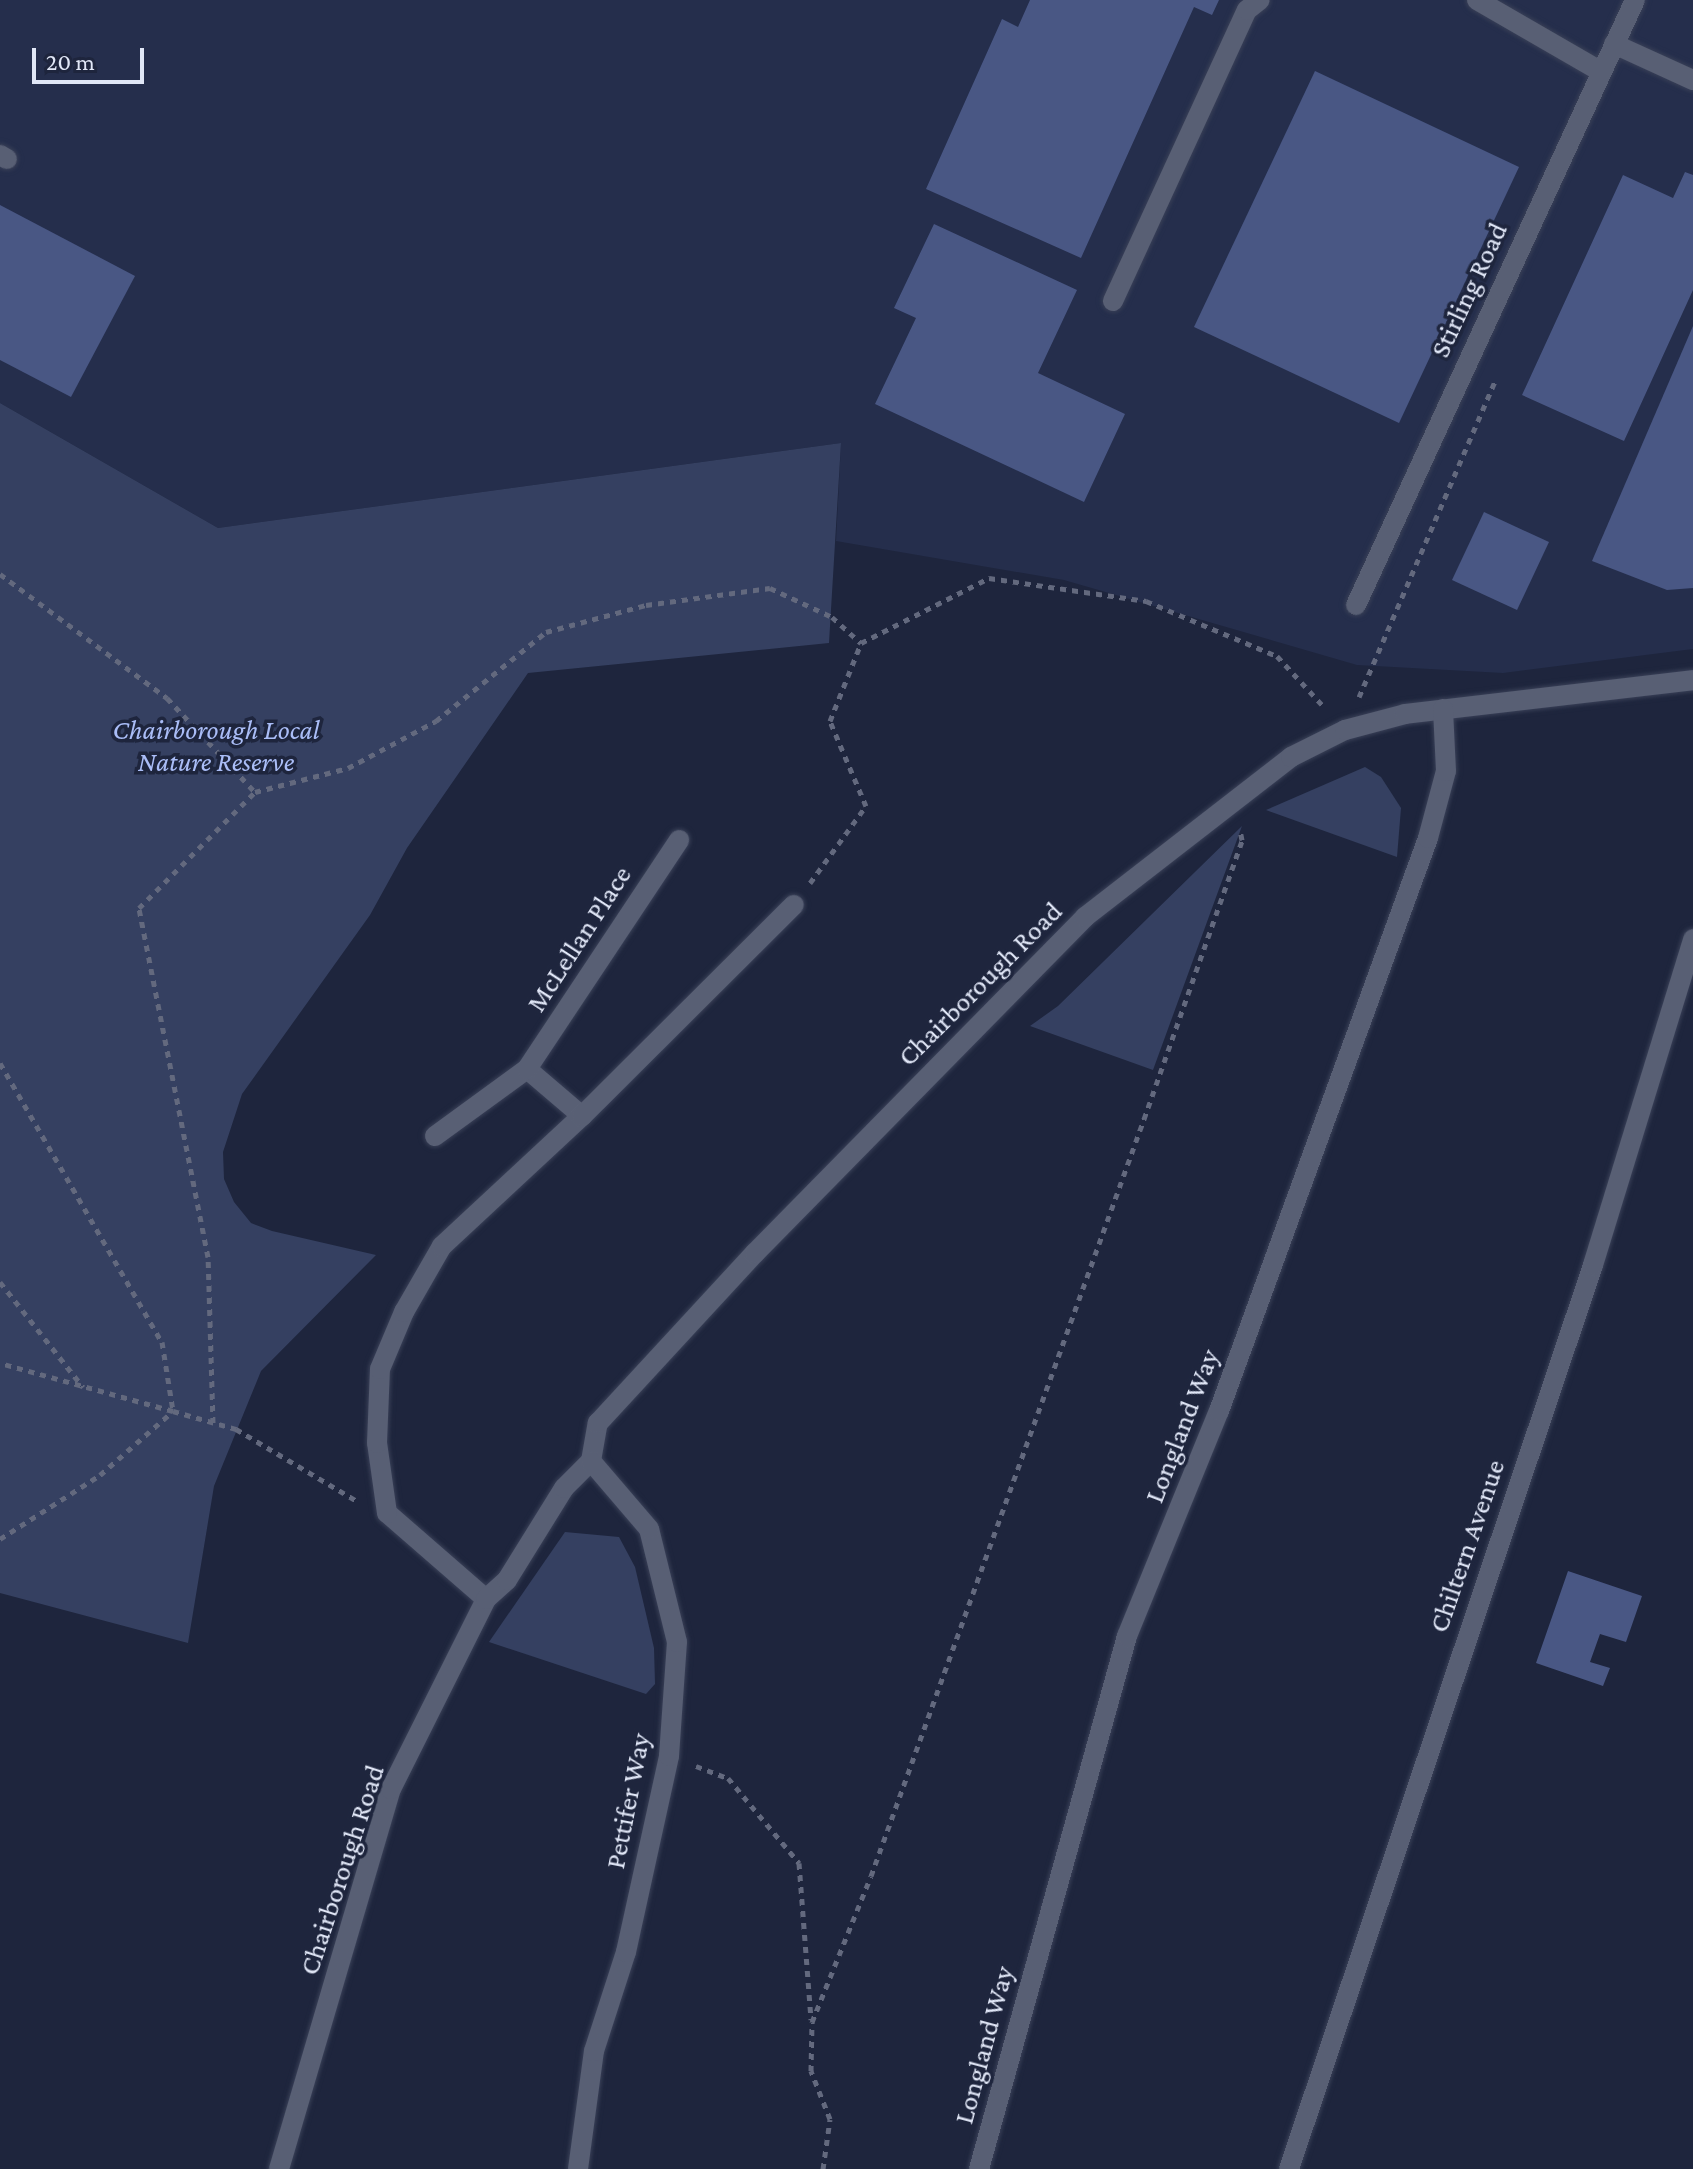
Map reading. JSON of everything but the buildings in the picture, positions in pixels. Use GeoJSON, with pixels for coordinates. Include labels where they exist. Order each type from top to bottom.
{"type":"FeatureCollection","features":[{"type":"Feature","properties":{"kind":"street"},"geometry":{"type":"LineString","coordinates":[[1113,301],[1247,10],[1260,0]]}},
{"type":"Feature","properties":{"kind":"street"},"geometry":{"type":"LineString","coordinates":[[1477,0],[1600,71]]}},
{"type":"Feature","properties":{"kind":"street","name":"Stirling Road"},"geometry":{"type":"LineString","coordinates":[[1356,605],[1635,0]]}},
{"type":"Feature","properties":{"kind":"street"},"geometry":{"type":"LineString","coordinates":[[1614,44],[1693,80]]}},
{"type":"Feature","properties":{"kind":"street","name":"Chairborough Road"},"geometry":{"type":"LineString","coordinates":[[279,2169],[391,1789],[486,1599],[507,1580],[564,1488],[591,1461],[598,1423],[755,1253],[1085,917],[1291,757],[1345,730],[1443,709],[1693,680]]}},
{"type":"Feature","properties":{"kind":"street","name":"Longland Way"},"geometry":{"type":"LineString","coordinates":[[979,2169],[1127,1636],[1219,1411],[1428,838],[1446,771],[1443,709]]}},
{"type":"Feature","properties":{"kind":"street","name":"McLellan Place"},"geometry":{"type":"LineString","coordinates":[[435,1136],[527,1069],[679,840]]}},
{"type":"Feature","properties":{"kind":"street"},"geometry":{"type":"LineString","coordinates":[[486,1599],[387,1513],[377,1443],[380,1369],[404,1312],[442,1246],[582,1116],[794,905]]}},
{"type":"Feature","properties":{"kind":"street","name":"Chiltern Avenue"},"geometry":{"type":"LineString","coordinates":[[1289,2169],[1593,1265],[1693,939]]}},
{"type":"Feature","properties":{"kind":"street"},"geometry":{"type":"LineString","coordinates":[[527,1069],[582,1116]]}},
{"type":"Feature","properties":{"kind":"street","name":"Pettifer Way"},"geometry":{"type":"LineString","coordinates":[[578,2169],[594,2051],[626,1952],[669,1756],[677,1642],[649,1529],[591,1461]]}},
{"type":"Feature","properties":{"kind":"path"},"geometry":{"type":"LineString","coordinates":[[794,905],[866,806],[830,721],[861,643],[989,578],[1146,601],[1277,656],[1345,730],[1499,372]]}},
{"type":"Feature","properties":{"kind":"path"},"geometry":{"type":"LineString","coordinates":[[0,574],[167,698],[255,792]]}},
{"type":"Feature","properties":{"kind":"path"},"geometry":{"type":"LineString","coordinates":[[213,1423],[208,1257],[139,908],[255,792],[348,768],[436,721],[546,632],[646,605],[770,588],[832,617],[861,643]]}},
{"type":"Feature","properties":{"kind":"path"},"geometry":{"type":"LineString","coordinates":[[812,2022],[871,1876],[1242,840],[1234,802]]}},
{"type":"Feature","properties":{"kind":"path"},"geometry":{"type":"LineString","coordinates":[[0,1063],[162,1342],[173,1411]]}},
{"type":"Feature","properties":{"kind":"path"},"geometry":{"type":"LineString","coordinates":[[0,1282],[83,1388]]}},
{"type":"Feature","properties":{"kind":"path"},"geometry":{"type":"LineString","coordinates":[[0,1363],[236,1429],[356,1501],[387,1513]]}},
{"type":"Feature","properties":{"kind":"path"},"geometry":{"type":"LineString","coordinates":[[0,1539],[100,1475],[173,1411]]}},
{"type":"Feature","properties":{"kind":"path"},"geometry":{"type":"LineString","coordinates":[[669,1756],[728,1778],[799,1863],[812,2022],[811,2071],[830,2119],[823,2169]]}},
{"type":"Feature","properties":{"kind":"shaded area"},"geometry":{"type":"Polygon","coordinates":[[[0,0],[1693,0],[1693,649],[1503,673],[1357,665],[1064,580],[836,541],[841,443],[218,528],[0,403],[0,0]]]}},
{"type":"Feature","properties":{"kind":"green space","name":"Chairborough Local Nature Reserve"},"geometry":{"type":"Polygon","coordinates":[[[0,403],[218,528],[841,443],[829,643],[528,673],[407,848],[370,915],[242,1094],[223,1152],[224,1179],[234,1202],[251,1223],[272,1231],[376,1255],[261,1371],[214,1486],[188,1643],[0,1593],[0,403]]]}},
{"type":"Feature","properties":{"kind":"green space"},"geometry":{"type":"Polygon","coordinates":[[[1365,767],[1381,777],[1401,808],[1397,857],[1266,810],[1365,767]]]}},
{"type":"Feature","properties":{"kind":"green space"},"geometry":{"type":"Polygon","coordinates":[[[1242,826],[1153,1070],[1030,1026],[1058,1006],[1242,826]]]}},
{"type":"Feature","properties":{"kind":"green space"},"geometry":{"type":"Polygon","coordinates":[[[565,1532],[619,1537],[635,1567],[654,1648],[655,1684],[646,1694],[489,1642],[565,1532]]]}}]}
